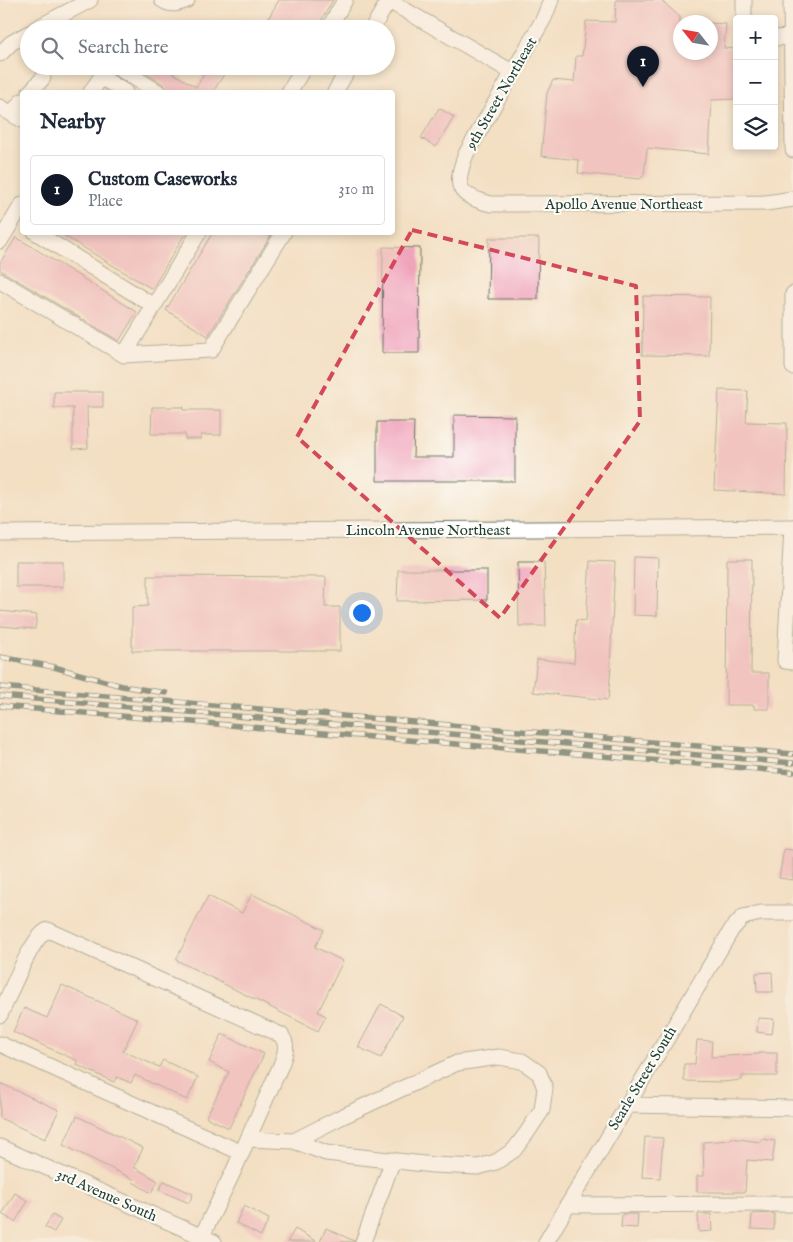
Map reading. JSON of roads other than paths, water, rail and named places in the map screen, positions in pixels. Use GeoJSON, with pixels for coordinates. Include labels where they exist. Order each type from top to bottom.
{"type":"FeatureCollection","features":[{"type":"Feature","properties":{"kind":"street"},"geometry":{"type":"LineString","coordinates":[[60,20],[90,0]]}},
{"type":"Feature","properties":{"kind":"street"},"geometry":{"type":"LineString","coordinates":[[162,0],[168,4],[187,0]]}},
{"type":"Feature","properties":{"kind":"street"},"geometry":{"type":"LineString","coordinates":[[333,20],[345,0]]}},
{"type":"Feature","properties":{"kind":"street"},"geometry":{"type":"LineString","coordinates":[[377,20],[389,0],[512,72]]}},
{"type":"Feature","properties":{"kind":"street","name":"9th Street Northeast"},"geometry":{"type":"LineString","coordinates":[[461,188],[458,175],[466,154],[544,18],[551,0]]}},
{"type":"Feature","properties":{"kind":"street"},"geometry":{"type":"LineString","coordinates":[[744,0],[744,15]]}},
{"type":"Feature","properties":{"kind":"street"},"geometry":{"type":"LineString","coordinates":[[792,7],[793,150]]}},
{"type":"Feature","properties":{"kind":"street"},"geometry":{"type":"LineString","coordinates":[[778,38],[791,37]]}},
{"type":"Feature","properties":{"kind":"street"},"geometry":{"type":"LineString","coordinates":[[0,54],[11,43],[20,38]]}},
{"type":"Feature","properties":{"kind":"street"},"geometry":{"type":"LineString","coordinates":[[130,75],[155,90]]}},
{"type":"Feature","properties":{"kind":"street"},"geometry":{"type":"LineString","coordinates":[[291,90],[300,75]]}},
{"type":"Feature","properties":{"kind":"street"},"geometry":{"type":"LineString","coordinates":[[335,90],[344,75]]}},
{"type":"Feature","properties":{"kind":"street"},"geometry":{"type":"LineString","coordinates":[[32,90],[43,78]]}},
{"type":"Feature","properties":{"kind":"street"},"geometry":{"type":"LineString","coordinates":[[92,90],[101,78],[122,90]]}},
{"type":"Feature","properties":{"kind":"street","name":"Apollo Avenue Northeast"},"geometry":{"type":"LineString","coordinates":[[461,188],[473,199],[491,204],[766,203],[793,199]]}},
{"type":"Feature","properties":{"kind":"street"},"geometry":{"type":"LineString","coordinates":[[0,241],[18,222]]}},
{"type":"Feature","properties":{"kind":"street"},"geometry":{"type":"LineString","coordinates":[[40,235],[154,306]]}},
{"type":"Feature","properties":{"kind":"street"},"geometry":{"type":"LineString","coordinates":[[124,355],[197,235]]}},
{"type":"Feature","properties":{"kind":"street"},"geometry":{"type":"LineString","coordinates":[[0,280],[124,355],[211,350],[282,235]]}},
{"type":"Feature","properties":{"kind":"street"},"geometry":{"type":"LineString","coordinates":[[793,294],[793,367]]}},
{"type":"Feature","properties":{"kind":"street"},"geometry":{"type":"LineString","coordinates":[[793,527],[785,661],[793,662]]}},
{"type":"Feature","properties":{"kind":"street","name":"Lincoln Avenue Northeast"},"geometry":{"type":"LineString","coordinates":[[0,533],[793,527]]}},
{"type":"Feature","properties":{"kind":"street","name":"Searle Street South"},"geometry":{"type":"LineString","coordinates":[[546,1242],[732,930],[743,916],[761,913],[793,913]]}},
{"type":"Feature","properties":{"kind":"street"},"geometry":{"type":"LineString","coordinates":[[0,1015],[32,946],[43,932],[48,930],[281,1035],[287,1049],[205,1240]]}},
{"type":"Feature","properties":{"kind":"street"},"geometry":{"type":"LineString","coordinates":[[0,1044],[245,1146],[294,1141],[457,1063],[499,1057],[522,1061],[539,1073],[546,1088],[542,1110],[514,1150],[496,1162],[478,1167],[433,1165],[326,1152],[294,1141]]}},
{"type":"Feature","properties":{"kind":"street"},"geometry":{"type":"LineString","coordinates":[[626,1105],[793,1108]]}},
{"type":"Feature","properties":{"kind":"street","name":"3rd Avenue South"},"geometry":{"type":"LineString","coordinates":[[0,1147],[205,1240]]}},
{"type":"Feature","properties":{"kind":"street"},"geometry":{"type":"LineString","coordinates":[[363,1242],[393,1160]]}},
{"type":"Feature","properties":{"kind":"street"},"geometry":{"type":"LineString","coordinates":[[567,1205],[793,1204]]}},
{"type":"Feature","properties":{"kind":"railway"},"geometry":{"type":"LineString","coordinates":[[0,657],[54,667],[122,686],[166,693]]}},
{"type":"Feature","properties":{"kind":"railway"},"geometry":{"type":"LineString","coordinates":[[0,687],[793,754]]}},
{"type":"Feature","properties":{"kind":"railway"},"geometry":{"type":"LineString","coordinates":[[0,696],[793,763]]}},
{"type":"Feature","properties":{"kind":"railway"},"geometry":{"type":"LineString","coordinates":[[0,706],[793,772]]}},
{"type":"Feature","properties":{"kind":"place","name":"Custom Caseworks"},"geometry":{"type":"Point","coordinates":[643,87]}}]}
